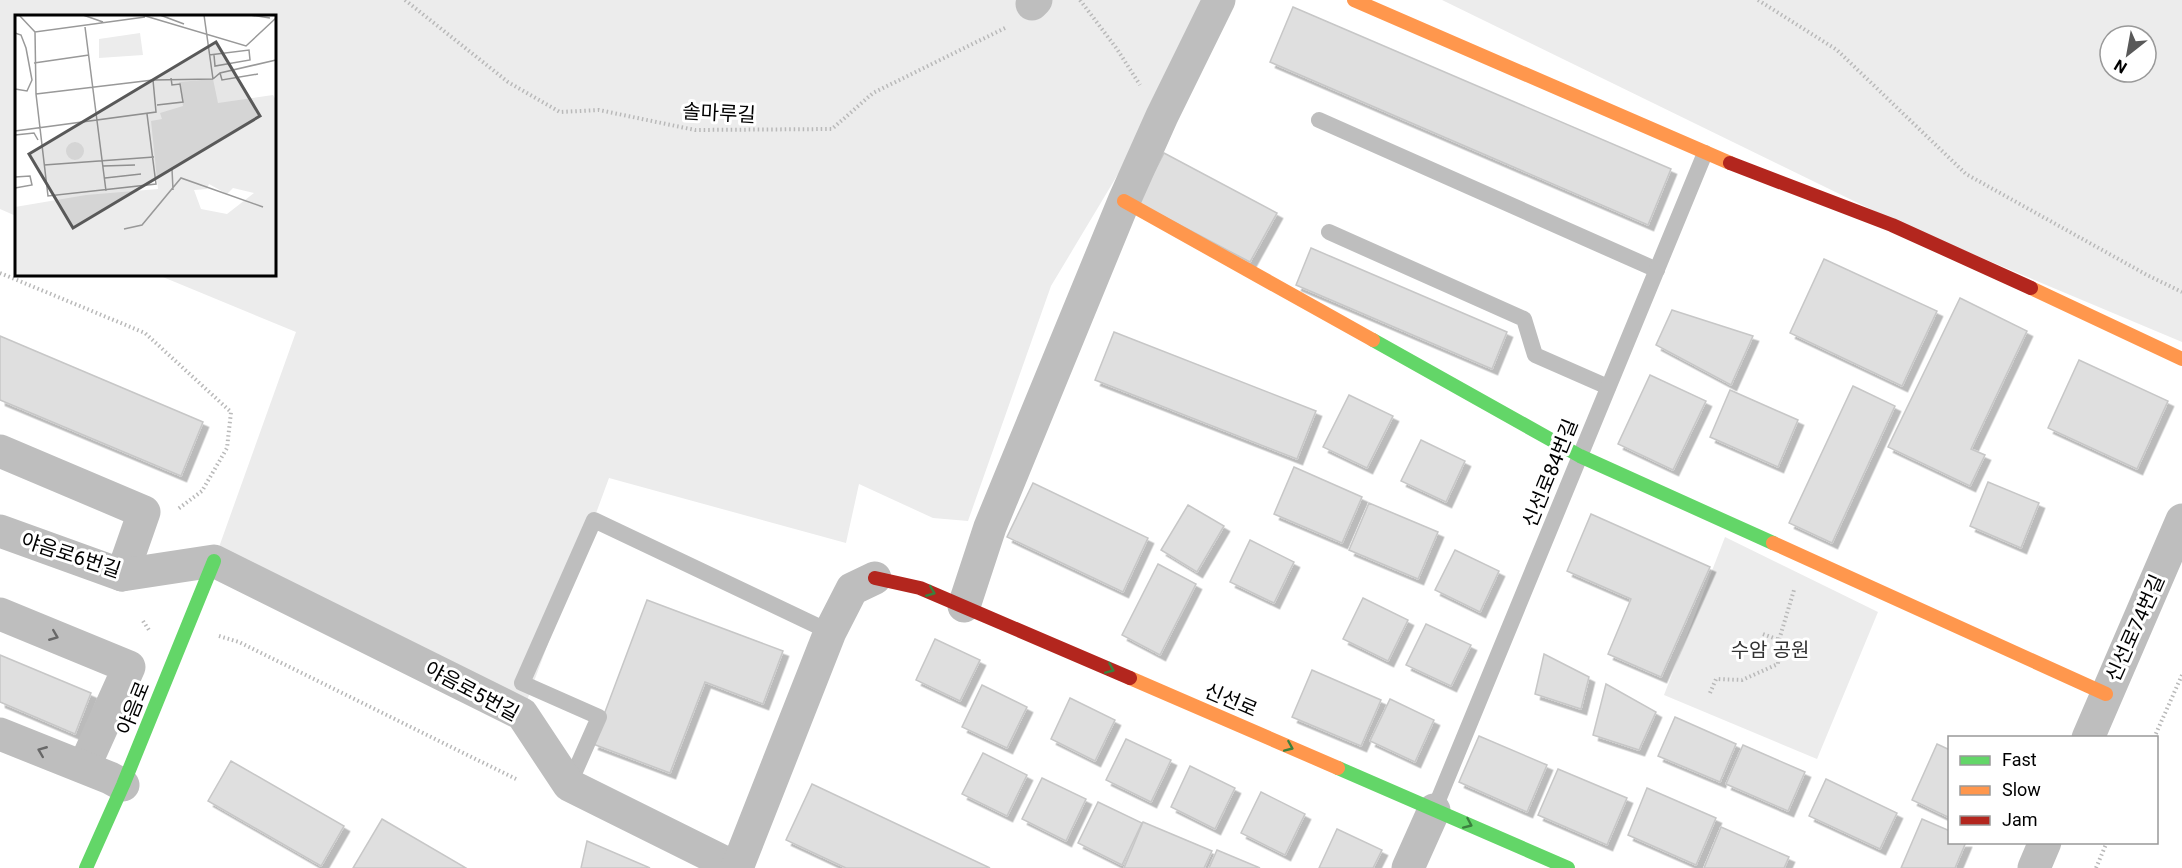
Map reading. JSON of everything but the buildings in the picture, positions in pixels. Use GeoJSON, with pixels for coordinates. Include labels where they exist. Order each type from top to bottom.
{"type":"FeatureCollection","features":[{"type":"Feature","properties":{"kind":"street"},"geometry":{"type":"LineString","coordinates":[[964,606],[990,527],[1124,201],[1162,116],[1219,0]]}},
{"type":"Feature","properties":{"kind":"street"},"geometry":{"type":"LineString","coordinates":[[1354,0],[1705,153],[1892,225],[2182,358]]}},
{"type":"Feature","properties":{"kind":"street"},"geometry":{"type":"LineString","coordinates":[[1124,201],[1580,456],[2106,694]]}},
{"type":"Feature","properties":{"kind":"street"},"geometry":{"type":"LineString","coordinates":[[0,451],[144,512],[122,574]]}},
{"type":"Feature","properties":{"kind":"street","name":"신선로74번길"},"geometry":{"type":"LineString","coordinates":[[2089,736],[2182,520]]}},
{"type":"Feature","properties":{"kind":"street","name":"야음로6번길"},"geometry":{"type":"LineString","coordinates":[[0,531],[122,574],[214,561]]}},
{"type":"Feature","properties":{"kind":"street","name":"야음로"},"geometry":{"type":"LineString","coordinates":[[86,868],[123,785],[214,561]]}},
{"type":"Feature","properties":{"kind":"street","name":"야음로5번길"},"geometry":{"type":"LineString","coordinates":[[214,561],[522,714],[569,785]]}},
{"type":"Feature","properties":{"kind":"street"},"geometry":{"type":"LineString","coordinates":[[569,785],[736,868],[830,632],[852,589],[875,578]]}},
{"type":"Feature","properties":{"kind":"street","name":"신선로"},"geometry":{"type":"LineString","coordinates":[[875,578],[920,588],[964,606],[1568,868]]}},
{"type":"Feature","properties":{"kind":"street"},"geometry":{"type":"LineString","coordinates":[[0,614],[129,667],[84,767]]}},
{"type":"Feature","properties":{"kind":"street"},"geometry":{"type":"LineString","coordinates":[[0,734],[123,785]]}},
{"type":"Feature","properties":{"kind":"street"},"geometry":{"type":"LineString","coordinates":[[1408,868],[1434,810]]}},
{"type":"Feature","properties":{"kind":"street"},"geometry":{"type":"LineString","coordinates":[[2034,868],[2044,844]]}},
{"type":"Feature","properties":{"kind":"lane"},"geometry":{"type":"LineString","coordinates":[[1319,120],[1657,270]]}},
{"type":"Feature","properties":{"kind":"lane","name":"신선로84번길"},"geometry":{"type":"LineString","coordinates":[[1434,810],[1705,153]]}},
{"type":"Feature","properties":{"kind":"lane"},"geometry":{"type":"LineString","coordinates":[[1329,232],[1524,319],[1536,355],[1608,387]]}},
{"type":"Feature","properties":{"kind":"lane"},"geometry":{"type":"LineString","coordinates":[[569,785],[599,717],[522,683],[594,520],[830,632]]}},
{"type":"Feature","properties":{"kind":"path","name":"솔마루길"},"geometry":{"type":"LineString","coordinates":[[405,0],[508,82],[560,112],[599,110],[695,130],[832,129],[873,93],[1012,24],[1034,2]]}},
{"type":"Feature","properties":{"kind":"path"},"geometry":{"type":"LineString","coordinates":[[1080,0],[1117,49],[1162,116]]}},
{"type":"Feature","properties":{"kind":"path"},"geometry":{"type":"LineString","coordinates":[[1758,0],[1837,50],[1966,174],[2147,275],[2182,292]]}},
{"type":"Feature","properties":{"kind":"path"},"geometry":{"type":"LineString","coordinates":[[0,273],[145,333],[231,412],[227,448],[202,491],[176,510],[144,512]]}},
{"type":"Feature","properties":{"kind":"path"},"geometry":{"type":"LineString","coordinates":[[1710,693],[1716,679],[1742,680],[1778,664],[1779,640],[1804,558]]}},
{"type":"Feature","properties":{"kind":"path"},"geometry":{"type":"LineString","coordinates":[[213,634],[239,642],[516,779]]}},
{"type":"Feature","properties":{"kind":"path"},"geometry":{"type":"LineString","coordinates":[[1763,634],[1779,640]]}},
{"type":"Feature","properties":{"kind":"path"},"geometry":{"type":"LineString","coordinates":[[2155,736],[2182,675]]}},
{"type":"Feature","properties":{"kind":"path"},"geometry":{"type":"LineString","coordinates":[[2096,868],[2107,844]]}},
{"type":"Feature","properties":{"kind":"green space"},"geometry":{"type":"Polygon","coordinates":[[[0,0],[1207,0],[1160,104],[1051,286],[968,521],[933,518],[859,484],[846,543],[609,478],[522,714],[214,561],[296,332],[160,276],[276,276],[276,15],[15,15],[15,216],[0,209],[0,0]]]}},
{"type":"Feature","properties":{"kind":"green space"},"geometry":{"type":"Polygon","coordinates":[[[1442,0],[2182,0],[2182,342],[1899,223],[1442,0]]]}},
{"type":"Feature","properties":{"kind":"green space","name":"수암 공원"},"geometry":{"type":"Polygon","coordinates":[[[1725,537],[1878,612],[1817,759],[1664,695],[1725,537]]]}},
{"type":"Feature","properties":{"kind":"traffic: fast"},"geometry":{"type":"LineString","coordinates":[[1373,340],[1580,456],[1773,543]]}},
{"type":"Feature","properties":{"kind":"traffic: fast"},"geometry":{"type":"LineString","coordinates":[[86,868],[123,785],[214,561]]}},
{"type":"Feature","properties":{"kind":"traffic: fast"},"geometry":{"type":"LineString","coordinates":[[1338,768],[1568,868]]}},
{"type":"Feature","properties":{"kind":"traffic: slow"},"geometry":{"type":"LineString","coordinates":[[1354,0],[1730,163]]}},
{"type":"Feature","properties":{"kind":"traffic: slow"},"geometry":{"type":"LineString","coordinates":[[1124,201],[1373,340]]}},
{"type":"Feature","properties":{"kind":"traffic: slow"},"geometry":{"type":"LineString","coordinates":[[2031,288],[2182,359]]}},
{"type":"Feature","properties":{"kind":"traffic: slow"},"geometry":{"type":"LineString","coordinates":[[1773,543],[2106,694]]}},
{"type":"Feature","properties":{"kind":"traffic: slow"},"geometry":{"type":"LineString","coordinates":[[1130,678],[1338,768]]}},
{"type":"Feature","properties":{"kind":"traffic: jam"},"geometry":{"type":"LineString","coordinates":[[1730,163],[1892,225],[2031,288]]}},
{"type":"Feature","properties":{"kind":"traffic: jam"},"geometry":{"type":"LineString","coordinates":[[875,578],[920,588],[1130,678]]}}]}
